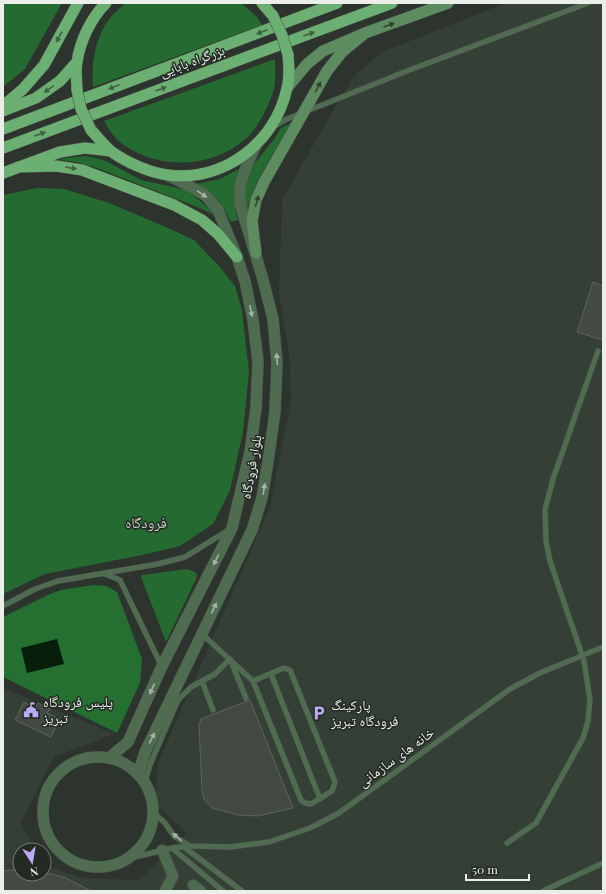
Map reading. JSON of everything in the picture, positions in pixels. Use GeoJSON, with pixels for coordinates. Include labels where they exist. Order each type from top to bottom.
{"type":"FeatureCollection","features":[{"type":"Feature","properties":{"kind":"highway"},"geometry":{"type":"LineString","coordinates":[[3,106],[23,89],[44,65],[78,3]]}},
{"type":"Feature","properties":{"kind":"highway"},"geometry":{"type":"LineString","coordinates":[[106,3],[98,11],[85,35],[77,62],[77,90],[81,109],[91,130],[111,152]]}},
{"type":"Feature","properties":{"kind":"highway"},"geometry":{"type":"LineString","coordinates":[[3,173],[60,152],[85,148],[111,152],[140,167],[167,176],[190,176],[213,172],[235,162],[255,147],[269,130],[280,110],[288,88],[288,55],[282,34],[272,16],[262,3]]}},
{"type":"Feature","properties":{"kind":"highway","name":"بزرگراه بابایی"},"geometry":{"type":"LineString","coordinates":[[3,129],[337,3]]}},
{"type":"Feature","properties":{"kind":"highway","name":"بزرگراه بابایی"},"geometry":{"type":"LineString","coordinates":[[3,148],[392,3]]}},
{"type":"Feature","properties":{"kind":"highway"},"geometry":{"type":"LineString","coordinates":[[3,110],[36,98],[60,81],[77,62]]}},
{"type":"Feature","properties":{"kind":"highway"},"geometry":{"type":"LineString","coordinates":[[18,167],[56,166],[82,170],[174,205],[202,220],[218,234],[237,257]]}},
{"type":"Feature","properties":{"kind":"main road"},"geometry":{"type":"LineString","coordinates":[[288,88],[306,64],[323,51],[365,33],[448,3]]}},
{"type":"Feature","properties":{"kind":"main road"},"geometry":{"type":"LineString","coordinates":[[256,253],[252,221],[256,200],[264,182],[327,71],[342,52],[365,33]]}},
{"type":"Feature","properties":{"kind":"street","name":"بلوار فرودگاه"},"geometry":{"type":"LineString","coordinates":[[138,774],[145,752],[252,530],[262,498],[275,412],[277,362],[272,319],[256,253],[240,204],[240,186],[244,170],[255,147]]}},
{"type":"Feature","properties":{"kind":"street","name":"بلوار فرودگاه"},"geometry":{"type":"LineString","coordinates":[[109,758],[128,742],[162,666],[232,528],[250,452],[256,408],[258,362],[253,320],[245,281],[237,257],[218,210],[206,196],[188,185],[167,176]]}},
{"type":"Feature","properties":{"kind":"street"},"geometry":{"type":"LineString","coordinates":[[91,758],[109,758],[124,764],[138,774],[147,788],[152,803],[152,819],[148,835],[139,848],[127,859],[110,866],[92,867],[75,863],[60,853],[49,839],[43,822],[43,804],[48,787],[59,773],[74,762],[91,758]]}},
{"type":"Feature","properties":{"kind":"street"},"geometry":{"type":"LineString","coordinates":[[166,891],[173,876],[167,849]]}},
{"type":"Feature","properties":{"kind":"lane"},"geometry":{"type":"LineString","coordinates":[[269,130],[287,119],[407,71],[588,3]]}},
{"type":"Feature","properties":{"kind":"lane"},"geometry":{"type":"LineString","coordinates":[[507,843],[536,823],[583,738],[588,721],[590,700],[584,661],[550,561],[546,541],[545,510],[553,479],[598,351]]}},
{"type":"Feature","properties":{"kind":"lane"},"geometry":{"type":"LineString","coordinates":[[3,606],[35,589],[58,581],[158,564],[185,557],[232,528]]}},
{"type":"Feature","properties":{"kind":"lane"},"geometry":{"type":"LineString","coordinates":[[104,573],[120,580],[162,666]]}},
{"type":"Feature","properties":{"kind":"lane"},"geometry":{"type":"LineString","coordinates":[[202,634],[253,681],[301,800],[305,803],[311,804],[332,791],[334,782],[290,670],[284,668],[253,681]]}},
{"type":"Feature","properties":{"kind":"lane","name":"خانه های سازمانی"},"geometry":{"type":"LineString","coordinates":[[127,859],[167,849],[187,846],[230,847],[269,842],[310,828],[339,813],[510,689],[540,673],[603,647]]}},
{"type":"Feature","properties":{"kind":"lane"},"geometry":{"type":"LineString","coordinates":[[144,784],[151,762],[178,700],[191,686],[215,674],[230,659]]}},
{"type":"Feature","properties":{"kind":"lane"},"geometry":{"type":"LineString","coordinates":[[230,659],[246,698]]}},
{"type":"Feature","properties":{"kind":"lane"},"geometry":{"type":"LineString","coordinates":[[271,674],[320,799]]}},
{"type":"Feature","properties":{"kind":"lane"},"geometry":{"type":"LineString","coordinates":[[202,681],[213,710]]}},
{"type":"Feature","properties":{"kind":"lane"},"geometry":{"type":"LineString","coordinates":[[152,811],[166,823],[174,836],[242,891]]}},
{"type":"Feature","properties":{"kind":"lane"},"geometry":{"type":"LineString","coordinates":[[167,849],[223,891]]}},
{"type":"Feature","properties":{"kind":"lane"},"geometry":{"type":"LineString","coordinates":[[543,891],[603,863]]}},
{"type":"Feature","properties":{"kind":"shaded area"},"geometry":{"type":"Polygon","coordinates":[[[506,3],[603,3],[603,891],[3,891],[3,688],[114,734],[54,757],[21,822],[30,842],[12,842],[12,882],[52,882],[52,868],[81,878],[139,880],[187,833],[155,803],[158,763],[270,507],[291,400],[289,353],[279,293],[282,199],[353,77],[382,52],[506,3]]]}},
{"type":"Feature","properties":{"kind":"shaded area"},"geometry":{"type":"Polygon","coordinates":[[[57,639],[64,664],[27,673],[21,648],[57,639]]]}},
{"type":"Feature","properties":{"kind":"green space"},"geometry":{"type":"Polygon","coordinates":[[[3,3],[62,3],[25,69],[3,87],[3,3]]]}},
{"type":"Feature","properties":{"kind":"green space"},"geometry":{"type":"Polygon","coordinates":[[[126,3],[241,3],[257,17],[262,25],[93,87],[95,51],[101,34],[105,25],[112,16],[126,3]]]}},
{"type":"Feature","properties":{"kind":"green space"},"geometry":{"type":"Polygon","coordinates":[[[275,59],[274,89],[270,101],[259,122],[248,137],[219,155],[204,160],[187,162],[171,162],[154,159],[121,143],[112,134],[104,121],[275,59]]]}},
{"type":"Feature","properties":{"kind":"green space"},"geometry":{"type":"Polygon","coordinates":[[[293,122],[261,175],[247,210],[245,201],[246,186],[251,168],[281,128],[293,122]]]}},
{"type":"Feature","properties":{"kind":"green space"},"geometry":{"type":"Polygon","coordinates":[[[86,156],[108,162],[141,180],[187,190],[212,211],[219,222],[214,215],[202,209],[97,168],[76,162],[60,160],[64,158],[86,156]]]}},
{"type":"Feature","properties":{"kind":"green space"},"geometry":{"type":"Polygon","coordinates":[[[239,169],[234,194],[238,220],[231,222],[213,195],[203,187],[196,184],[220,179],[239,169]]]}},
{"type":"Feature","properties":{"kind":"green space"},"geometry":{"type":"Polygon","coordinates":[[[37,188],[64,189],[109,203],[194,240],[219,266],[235,286],[242,310],[249,372],[243,432],[230,490],[213,524],[180,546],[45,574],[3,594],[3,195],[37,188]]]}},
{"type":"Feature","properties":{"kind":"green space"},"geometry":{"type":"Polygon","coordinates":[[[187,569],[195,572],[197,575],[196,579],[166,642],[141,577],[142,575],[187,569]]]}},
{"type":"Feature","properties":{"kind":"green space"},"geometry":{"type":"Polygon","coordinates":[[[93,585],[106,586],[117,592],[142,659],[140,683],[117,733],[3,677],[3,617],[61,590],[93,585]]]}},
{"type":"Feature","properties":{"kind":"building"},"geometry":{"type":"Polygon","coordinates":[[[593,282],[603,286],[603,340],[577,332],[593,282]]]}},
{"type":"Feature","properties":{"kind":"building"},"geometry":{"type":"Polygon","coordinates":[[[250,700],[293,808],[258,816],[238,815],[212,808],[204,799],[202,790],[199,725],[201,719],[250,700]]]}},
{"type":"Feature","properties":{"kind":"building"},"geometry":{"type":"Polygon","coordinates":[[[24,702],[35,708],[38,703],[50,709],[47,713],[60,719],[51,737],[15,720],[24,702]]]}},
{"type":"Feature","properties":{"kind":"building"},"geometry":{"type":"Polygon","coordinates":[[[12,870],[12,882],[52,882],[52,874],[66,878],[91,891],[3,891],[3,871],[12,870]]]}},
{"type":"Feature","properties":{"kind":"place","name":"پلیس فرودگاه تبریز"},"geometry":{"type":"Point","coordinates":[31,710]}},
{"type":"Feature","properties":{"kind":"place","name":"پارکینگ فرودگاه تبریز"},"geometry":{"type":"Point","coordinates":[319,713]}},
{"type":"Feature","properties":{"kind":"district","name":"فرودگاه"},"geometry":{"type":"Point","coordinates":[146,523]}}]}
